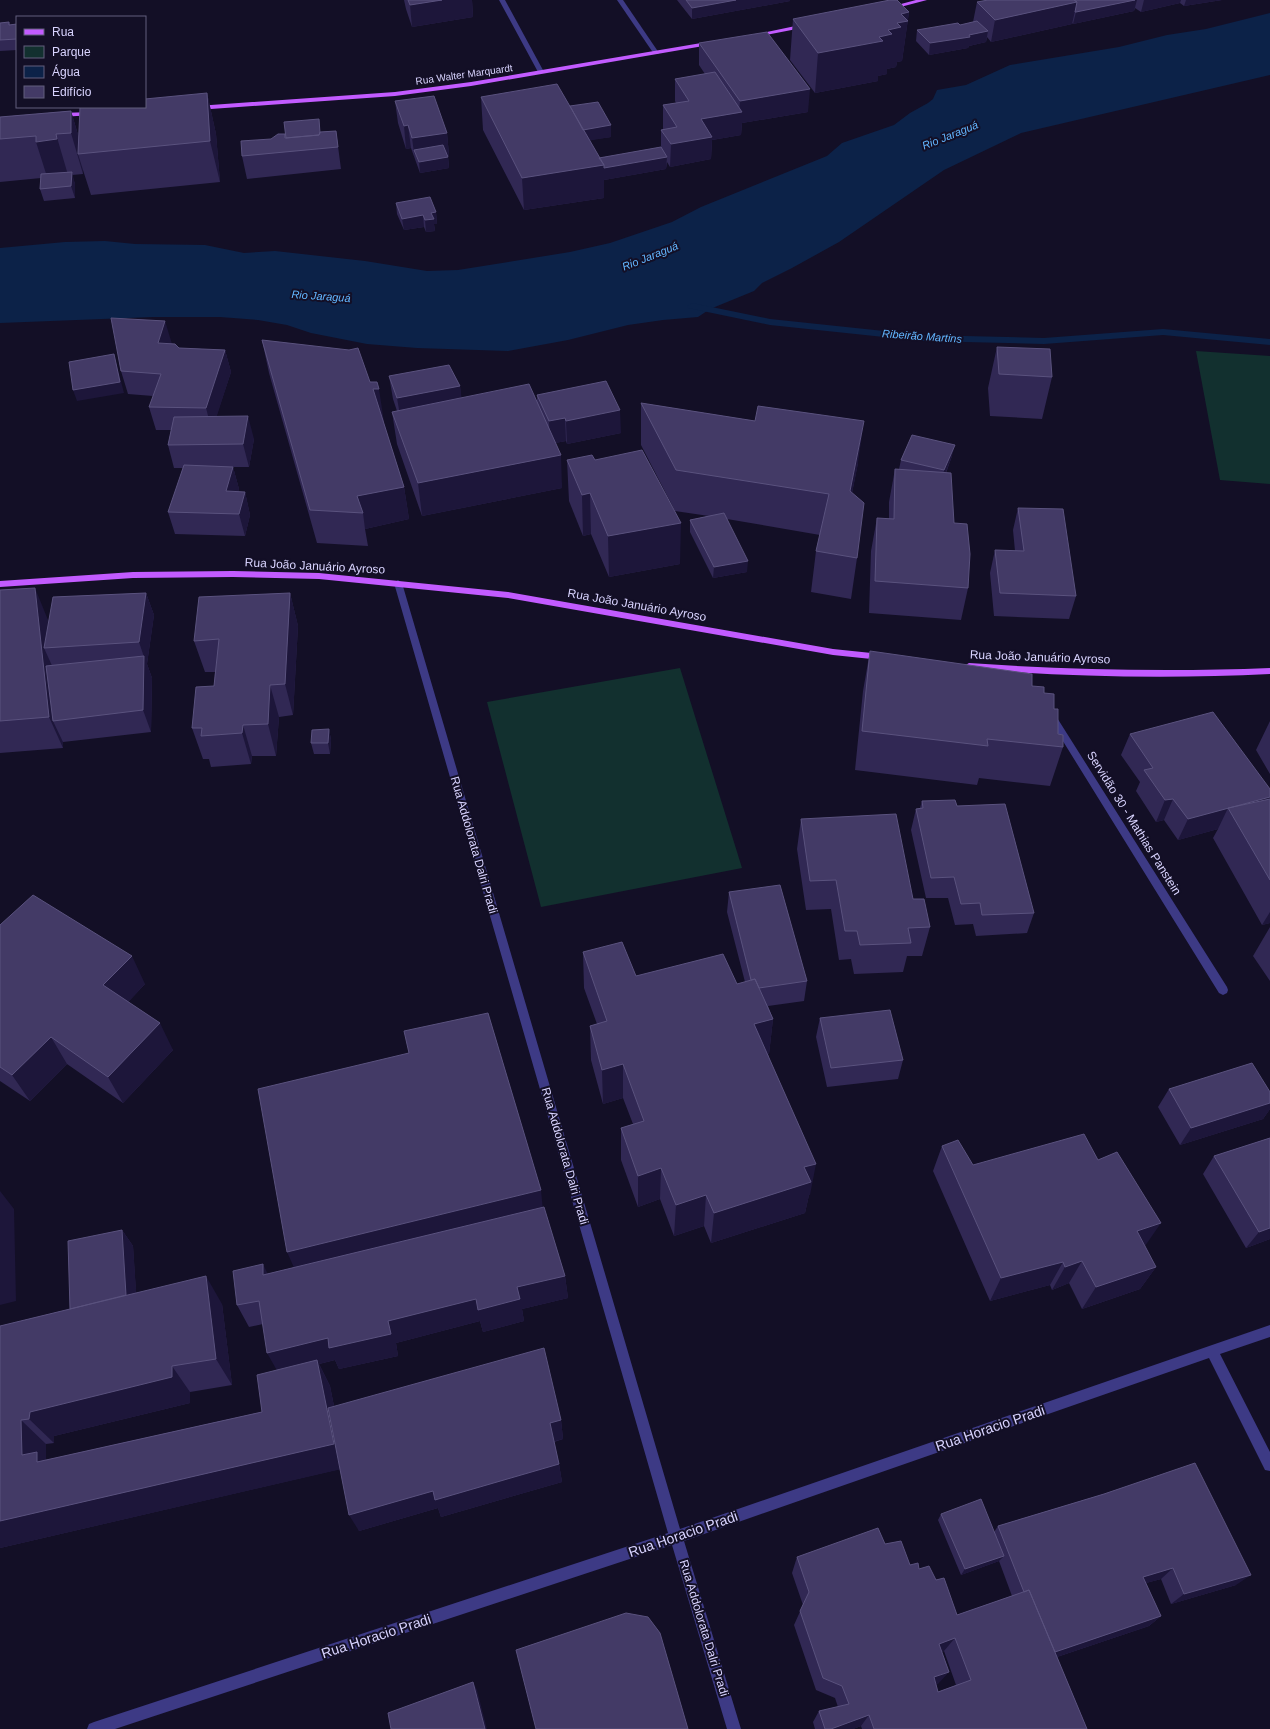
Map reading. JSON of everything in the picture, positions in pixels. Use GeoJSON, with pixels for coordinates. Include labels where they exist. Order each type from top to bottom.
{"type":"FeatureCollection","features":[{"type":"Feature","properties":{"kind":"main road"},"geometry":{"type":"LineString","coordinates":[[880,10],[924,0]]}},
{"type":"Feature","properties":{"kind":"main road"},"geometry":{"type":"LineString","coordinates":[[747,37],[813,24]]}},
{"type":"Feature","properties":{"kind":"main road","name":"Rua Walter Marquardt"},"geometry":{"type":"LineString","coordinates":[[189,108],[283,103],[395,94],[472,84],[717,42]]}},
{"type":"Feature","properties":{"kind":"main road"},"geometry":{"type":"LineString","coordinates":[[55,116],[102,113]]}},
{"type":"Feature","properties":{"kind":"main road","name":"Rua João Januário Ayroso"},"geometry":{"type":"LineString","coordinates":[[0,584],[134,576],[233,574],[319,576],[508,595],[826,651],[887,658]]}},
{"type":"Feature","properties":{"kind":"main road","name":"Rua João Januário Ayroso"},"geometry":{"type":"LineString","coordinates":[[962,665],[1023,670],[1208,674],[1270,671]]}},
{"type":"Feature","properties":{"kind":"street"},"geometry":{"type":"LineString","coordinates":[[502,0],[541,72]]}},
{"type":"Feature","properties":{"kind":"street"},"geometry":{"type":"LineString","coordinates":[[620,0],[656,53]]}},
{"type":"Feature","properties":{"kind":"street","name":"Rua Addolorata Dalri Pradi"},"geometry":{"type":"LineString","coordinates":[[398,583],[676,1537],[734,1729]]}},
{"type":"Feature","properties":{"kind":"street"},"geometry":{"type":"LineString","coordinates":[[1023,670],[1031,683]]}},
{"type":"Feature","properties":{"kind":"street","name":"Servidão 30 - Mathias Panstein"},"geometry":{"type":"LineString","coordinates":[[1048,710],[1223,990]]}},
{"type":"Feature","properties":{"kind":"street","name":"Rua Horacio Pradi"},"geometry":{"type":"LineString","coordinates":[[94,1729],[676,1537],[1270,1331]]}},
{"type":"Feature","properties":{"kind":"street"},"geometry":{"type":"LineString","coordinates":[[1212,1351],[1270,1465]]}},
{"type":"Feature","properties":{"kind":"green space"},"geometry":{"type":"Polygon","coordinates":[[[1196,351],[1270,356],[1270,484],[1220,480],[1196,351]]]}},
{"type":"Feature","properties":{"kind":"green space"},"geometry":{"type":"Polygon","coordinates":[[[680,668],[742,868],[541,907],[487,702],[680,668]]]}},
{"type":"Feature","properties":{"kind":"water","name":"Rio Jaraguá"},"geometry":{"type":"Polygon","coordinates":[[[1270,13],[1270,75],[1021,133],[944,170],[839,242],[762,283],[754,291],[710,309],[698,317],[628,325],[568,340],[508,351],[417,348],[367,344],[311,333],[287,325],[258,320],[220,317],[153,317],[0,323],[0,248],[65,242],[105,241],[135,244],[205,245],[244,253],[275,251],[365,261],[427,271],[458,270],[570,252],[610,243],[672,222],[701,207],[827,156],[842,143],[894,125],[933,99],[937,90],[966,85],[1010,65],[1119,47],[1167,35],[1206,29],[1270,13]]]}},
{"type":"Feature","properties":{"kind":"building"},"geometry":{"type":"Polygon","coordinates":[[[408,0],[442,0],[410,5],[408,0]]]}},
{"type":"Feature","properties":{"kind":"building"},"geometry":{"type":"Polygon","coordinates":[[[686,0],[736,0],[692,8],[686,0]]]}},
{"type":"Feature","properties":{"kind":"building"},"geometry":{"type":"Polygon","coordinates":[[[890,0],[897,0],[909,12],[901,14],[908,21],[897,23],[901,27],[888,30],[892,34],[879,37],[883,41],[818,53],[793,19],[890,0]]]}},
{"type":"Feature","properties":{"kind":"building"},"geometry":{"type":"Polygon","coordinates":[[[988,0],[1074,0],[1077,2],[995,20],[977,2],[988,0]]]}},
{"type":"Feature","properties":{"kind":"building"},"geometry":{"type":"Polygon","coordinates":[[[1074,0],[1135,0],[1075,12],[1077,2],[1074,0]]]}},
{"type":"Feature","properties":{"kind":"building"},"geometry":{"type":"Polygon","coordinates":[[[977,21],[988,31],[969,35],[970,37],[930,43],[917,30],[958,23],[960,25],[977,21]]]}},
{"type":"Feature","properties":{"kind":"building"},"geometry":{"type":"Polygon","coordinates":[[[9,22],[9,25],[16,24],[16,39],[0,40],[0,23],[9,22]]]}},
{"type":"Feature","properties":{"kind":"building"},"geometry":{"type":"Polygon","coordinates":[[[767,32],[810,89],[740,101],[699,43],[767,32]]]}},
{"type":"Feature","properties":{"kind":"building"},"geometry":{"type":"Polygon","coordinates":[[[715,72],[742,112],[701,119],[712,137],[671,144],[661,130],[677,127],[663,105],[689,101],[675,79],[715,72]]]}},
{"type":"Feature","properties":{"kind":"building"},"geometry":{"type":"Polygon","coordinates":[[[557,84],[604,165],[522,178],[481,97],[557,84]]]}},
{"type":"Feature","properties":{"kind":"building"},"geometry":{"type":"Polygon","coordinates":[[[207,93],[210,141],[78,154],[80,108],[146,108],[146,99],[207,93]]]}},
{"type":"Feature","properties":{"kind":"building"},"geometry":{"type":"Polygon","coordinates":[[[434,96],[447,133],[412,138],[408,125],[404,126],[395,101],[434,96]]]}},
{"type":"Feature","properties":{"kind":"building"},"geometry":{"type":"Polygon","coordinates":[[[598,102],[611,125],[583,130],[570,106],[598,102]]]}},
{"type":"Feature","properties":{"kind":"building"},"geometry":{"type":"Polygon","coordinates":[[[71,111],[71,133],[56,134],[57,139],[36,142],[36,136],[0,139],[0,117],[71,111]]]}},
{"type":"Feature","properties":{"kind":"building"},"geometry":{"type":"Polygon","coordinates":[[[319,119],[319,135],[286,138],[284,122],[319,119]]]}},
{"type":"Feature","properties":{"kind":"building"},"geometry":{"type":"Polygon","coordinates":[[[336,131],[338,147],[242,156],[241,141],[271,139],[278,134],[285,134],[285,138],[319,135],[320,132],[336,131]]]}},
{"type":"Feature","properties":{"kind":"building"},"geometry":{"type":"Polygon","coordinates":[[[443,145],[448,157],[419,162],[414,150],[443,145]]]}},
{"type":"Feature","properties":{"kind":"building"},"geometry":{"type":"Polygon","coordinates":[[[661,147],[667,157],[604,168],[604,165],[599,158],[661,147]]]}},
{"type":"Feature","properties":{"kind":"building"},"geometry":{"type":"Polygon","coordinates":[[[72,172],[71,186],[40,189],[41,174],[72,172]]]}},
{"type":"Feature","properties":{"kind":"building"},"geometry":{"type":"Polygon","coordinates":[[[430,197],[436,212],[431,213],[434,219],[425,220],[423,215],[402,219],[396,203],[430,197]]]}},
{"type":"Feature","properties":{"kind":"building"},"geometry":{"type":"Polygon","coordinates":[[[111,318],[165,321],[158,343],[175,344],[179,348],[225,350],[206,408],[149,407],[161,374],[121,371],[111,318]]]}},
{"type":"Feature","properties":{"kind":"building"},"geometry":{"type":"Polygon","coordinates":[[[262,340],[349,350],[358,348],[370,382],[377,382],[379,389],[373,389],[404,487],[357,496],[363,513],[310,510],[262,340]]]}},
{"type":"Feature","properties":{"kind":"building"},"geometry":{"type":"Polygon","coordinates":[[[997,347],[1050,349],[1052,377],[999,374],[997,347]]]}},
{"type":"Feature","properties":{"kind":"building"},"geometry":{"type":"Polygon","coordinates":[[[114,354],[120,382],[73,390],[69,362],[114,354]]]}},
{"type":"Feature","properties":{"kind":"building"},"geometry":{"type":"Polygon","coordinates":[[[449,365],[460,386],[397,398],[389,376],[449,365]]]}},
{"type":"Feature","properties":{"kind":"building"},"geometry":{"type":"Polygon","coordinates":[[[606,381],[620,410],[566,421],[565,418],[549,421],[537,395],[606,381]]]}},
{"type":"Feature","properties":{"kind":"building"},"geometry":{"type":"Polygon","coordinates":[[[529,384],[561,455],[418,483],[392,412],[529,384]]]}},
{"type":"Feature","properties":{"kind":"building"},"geometry":{"type":"Polygon","coordinates":[[[641,403],[755,421],[758,406],[864,421],[850,491],[864,503],[857,558],[816,551],[829,494],[676,470],[641,403]]]}},
{"type":"Feature","properties":{"kind":"building"},"geometry":{"type":"Polygon","coordinates":[[[248,416],[243,444],[168,445],[174,417],[248,416]]]}},
{"type":"Feature","properties":{"kind":"building"},"geometry":{"type":"Polygon","coordinates":[[[912,435],[955,445],[944,470],[901,460],[912,435]]]}},
{"type":"Feature","properties":{"kind":"building"},"geometry":{"type":"Polygon","coordinates":[[[642,450],[681,523],[608,536],[590,493],[582,495],[567,460],[592,455],[595,460],[642,450]]]}},
{"type":"Feature","properties":{"kind":"building"},"geometry":{"type":"Polygon","coordinates":[[[184,465],[233,467],[226,491],[245,492],[239,514],[168,512],[184,465]]]}},
{"type":"Feature","properties":{"kind":"building"},"geometry":{"type":"Polygon","coordinates":[[[895,469],[951,473],[954,523],[967,524],[970,554],[968,588],[875,581],[877,518],[894,519],[895,469]]]}},
{"type":"Feature","properties":{"kind":"building"},"geometry":{"type":"Polygon","coordinates":[[[1018,508],[1063,509],[1076,596],[1000,593],[995,550],[1024,551],[1018,508]]]}},
{"type":"Feature","properties":{"kind":"building"},"geometry":{"type":"Polygon","coordinates":[[[724,513],[748,561],[714,567],[690,520],[724,513]]]}},
{"type":"Feature","properties":{"kind":"building"},"geometry":{"type":"Polygon","coordinates":[[[35,588],[49,717],[0,721],[0,590],[35,588]]]}},
{"type":"Feature","properties":{"kind":"building"},"geometry":{"type":"Polygon","coordinates":[[[146,593],[139,642],[44,648],[53,597],[146,593]]]}},
{"type":"Feature","properties":{"kind":"building"},"geometry":{"type":"Polygon","coordinates":[[[290,593],[285,684],[270,685],[268,724],[243,725],[242,733],[201,736],[202,728],[192,728],[196,687],[214,686],[219,639],[194,641],[199,597],[290,593]]]}},
{"type":"Feature","properties":{"kind":"building"},"geometry":{"type":"Polygon","coordinates":[[[870,651],[1032,674],[1032,686],[1044,687],[1044,693],[1054,694],[1054,709],[1058,709],[1058,734],[1063,735],[1063,747],[987,739],[988,746],[862,731],[870,651]]]}},
{"type":"Feature","properties":{"kind":"building"},"geometry":{"type":"Polygon","coordinates":[[[144,656],[143,710],[53,721],[46,666],[144,656]]]}},
{"type":"Feature","properties":{"kind":"building"},"geometry":{"type":"Polygon","coordinates":[[[1213,712],[1270,789],[1270,797],[1188,819],[1173,799],[1165,800],[1144,770],[1153,768],[1130,734],[1213,712]]]}},
{"type":"Feature","properties":{"kind":"building"},"geometry":{"type":"Polygon","coordinates":[[[329,729],[328,743],[311,743],[312,730],[329,729]]]}},
{"type":"Feature","properties":{"kind":"building"},"geometry":{"type":"Polygon","coordinates":[[[1270,799],[1270,880],[1228,808],[1270,799]]]}},
{"type":"Feature","properties":{"kind":"building"},"geometry":{"type":"Polygon","coordinates":[[[955,800],[957,806],[1005,804],[1034,913],[982,915],[980,903],[961,904],[954,877],[931,878],[916,809],[923,808],[922,801],[955,800]]]}},
{"type":"Feature","properties":{"kind":"building"},"geometry":{"type":"Polygon","coordinates":[[[896,814],[913,899],[924,899],[930,927],[908,928],[911,943],[860,945],[857,931],[845,931],[836,880],[810,881],[801,819],[896,814]]]}},
{"type":"Feature","properties":{"kind":"building"},"geometry":{"type":"Polygon","coordinates":[[[780,885],[807,981],[759,988],[755,979],[751,980],[729,892],[780,885]]]}},
{"type":"Feature","properties":{"kind":"building"},"geometry":{"type":"Polygon","coordinates":[[[33,895],[132,956],[103,985],[160,1023],[108,1077],[51,1037],[12,1075],[0,1067],[0,925],[33,895]]]}},
{"type":"Feature","properties":{"kind":"building"},"geometry":{"type":"Polygon","coordinates":[[[622,942],[636,976],[723,954],[737,984],[755,979],[773,1019],[754,1024],[816,1164],[804,1167],[811,1182],[714,1213],[706,1195],[676,1205],[661,1168],[638,1176],[621,1128],[644,1121],[623,1064],[602,1070],[590,1026],[607,1021],[583,952],[622,942]]]}},
{"type":"Feature","properties":{"kind":"building"},"geometry":{"type":"Polygon","coordinates":[[[890,1010],[903,1060],[831,1068],[820,1018],[890,1010]]]}},
{"type":"Feature","properties":{"kind":"building"},"geometry":{"type":"Polygon","coordinates":[[[488,1013],[541,1190],[287,1252],[258,1089],[409,1053],[404,1031],[488,1013]]]}},
{"type":"Feature","properties":{"kind":"building"},"geometry":{"type":"Polygon","coordinates":[[[1252,1063],[1270,1092],[1270,1103],[1191,1128],[1169,1089],[1252,1063]]]}},
{"type":"Feature","properties":{"kind":"building"},"geometry":{"type":"Polygon","coordinates":[[[1084,1134],[1098,1160],[1117,1152],[1161,1223],[1137,1231],[1156,1267],[1096,1287],[1082,1261],[1065,1267],[1063,1262],[1001,1278],[942,1146],[958,1140],[973,1165],[1084,1134]]]}},
{"type":"Feature","properties":{"kind":"building"},"geometry":{"type":"Polygon","coordinates":[[[1270,1138],[1270,1228],[1259,1232],[1214,1156],[1270,1138]]]}},
{"type":"Feature","properties":{"kind":"building"},"geometry":{"type":"Polygon","coordinates":[[[544,1207],[565,1276],[517,1287],[520,1299],[478,1310],[476,1299],[388,1321],[391,1334],[329,1348],[328,1338],[267,1353],[259,1301],[237,1305],[233,1271],[263,1264],[263,1275],[544,1207]]]}},
{"type":"Feature","properties":{"kind":"building"},"geometry":{"type":"Polygon","coordinates":[[[122,1230],[126,1295],[70,1309],[68,1241],[122,1230]]]}},
{"type":"Feature","properties":{"kind":"building"},"geometry":{"type":"Polygon","coordinates":[[[206,1276],[216,1359],[172,1366],[172,1377],[30,1412],[29,1419],[21,1420],[22,1455],[37,1452],[37,1462],[262,1412],[257,1375],[317,1360],[334,1444],[0,1521],[0,1326],[206,1276]]]}},
{"type":"Feature","properties":{"kind":"building"},"geometry":{"type":"Polygon","coordinates":[[[544,1348],[561,1420],[550,1423],[559,1464],[435,1500],[433,1491],[349,1515],[328,1408],[544,1348]]]}},
{"type":"Feature","properties":{"kind":"building"},"geometry":{"type":"Polygon","coordinates":[[[1195,1463],[1251,1575],[1184,1594],[1173,1568],[1143,1577],[1161,1616],[1055,1652],[1029,1590],[1024,1592],[998,1526],[1104,1494],[1195,1463]]]}},
{"type":"Feature","properties":{"kind":"building"},"geometry":{"type":"Polygon","coordinates":[[[981,1499],[1004,1556],[965,1569],[941,1514],[981,1499]]]}},
{"type":"Feature","properties":{"kind":"building"},"geometry":{"type":"Polygon","coordinates":[[[878,1528],[885,1544],[901,1541],[910,1565],[918,1563],[919,1569],[929,1566],[936,1580],[944,1578],[957,1615],[1029,1590],[1087,1729],[874,1729],[869,1715],[831,1729],[825,1729],[819,1711],[849,1704],[842,1686],[823,1678],[800,1611],[809,1592],[797,1557],[878,1528]],[[955,1638],[939,1644],[949,1672],[934,1677],[938,1692],[971,1680],[955,1638]]]}},
{"type":"Feature","properties":{"kind":"building"},"geometry":{"type":"Polygon","coordinates":[[[626,1613],[648,1617],[660,1633],[688,1729],[536,1729],[516,1650],[626,1613]]]}},
{"type":"Feature","properties":{"kind":"building"},"geometry":{"type":"Polygon","coordinates":[[[473,1682],[485,1729],[391,1729],[388,1713],[473,1682]]]}},
{"type":"Feature","properties":{"kind":"waterway","name":"Ribeirão Martins"},"geometry":{"type":"LineString","coordinates":[[692,306],[770,322],[922,338],[1044,341],[1163,332],[1270,342]]}}]}
